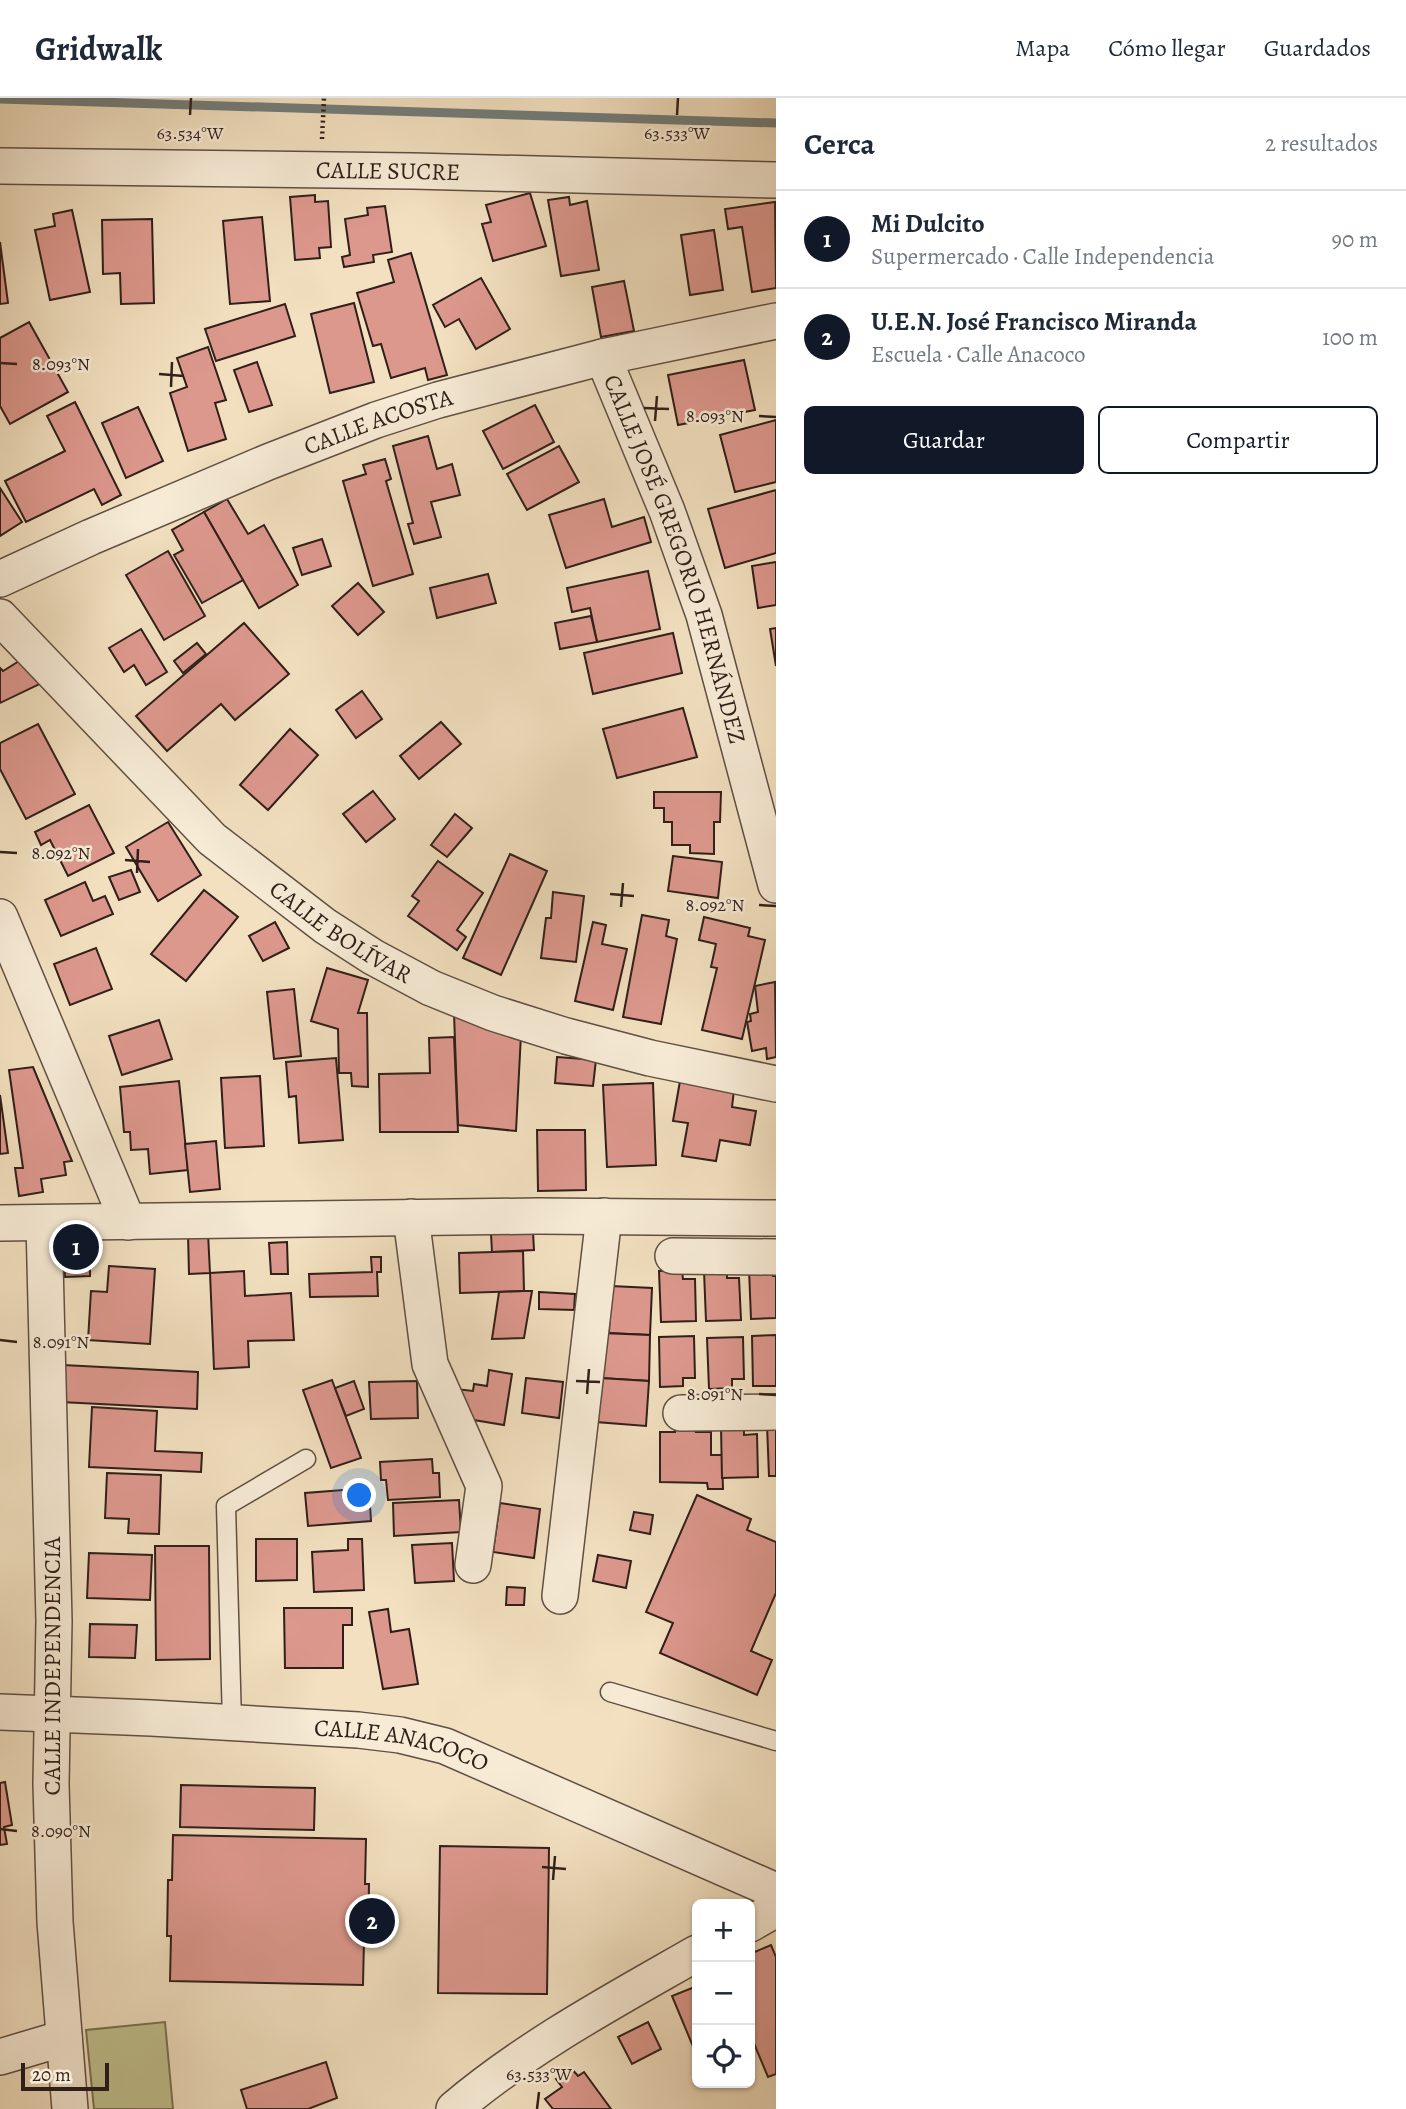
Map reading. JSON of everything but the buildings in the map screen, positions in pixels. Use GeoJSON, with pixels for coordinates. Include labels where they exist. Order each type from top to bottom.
{"type":"FeatureCollection","features":[{"type":"Feature","properties":{"kind":"street","name":"CALLE SUCRE"},"geometry":{"type":"LineString","coordinates":[[0,166],[413,171],[776,180]]}},
{"type":"Feature","properties":{"kind":"street","name":"CALLE ACOSTA"},"geometry":{"type":"LineString","coordinates":[[0,579],[268,462],[376,420],[438,400],[603,358],[776,321]]}},
{"type":"Feature","properties":{"kind":"street","name":"CALLE JOSÉ GREGORIO HERNÁNDEZ"},"geometry":{"type":"LineString","coordinates":[[603,358],[667,511],[704,615],[776,885]]}},
{"type":"Feature","properties":{"kind":"street","name":"CALLE BOLÍVAR"},"geometry":{"type":"LineString","coordinates":[[0,617],[212,839],[325,926],[373,957],[431,988],[493,1013],[650,1058],[776,1084]]}},
{"type":"Feature","properties":{"kind":"street"},"geometry":{"type":"LineString","coordinates":[[0,917],[128,1222]]}},
{"type":"Feature","properties":{"kind":"street"},"geometry":{"type":"LineString","coordinates":[[560,1596],[604,1216]]}},
{"type":"Feature","properties":{"kind":"street"},"geometry":{"type":"LineString","coordinates":[[411,1217],[430,1364],[484,1486],[473,1565]]}},
{"type":"Feature","properties":{"kind":"street"},"geometry":{"type":"LineString","coordinates":[[0,1223],[411,1217],[776,1218]]}},
{"type":"Feature","properties":{"kind":"street","name":"CALLE INDEPENDENCIA"},"geometry":{"type":"LineString","coordinates":[[44,1223],[53,1608],[55,1922],[70,2109]]}},
{"type":"Feature","properties":{"kind":"street"},"geometry":{"type":"LineString","coordinates":[[673,1256],[776,1257]]}},
{"type":"Feature","properties":{"kind":"street"},"geometry":{"type":"LineString","coordinates":[[681,1413],[776,1412]]}},
{"type":"Feature","properties":{"kind":"street","name":"CALLE ANACOCO"},"geometry":{"type":"LineString","coordinates":[[0,1712],[232,1722],[400,1735],[445,1746],[776,1891]]}},
{"type":"Feature","properties":{"kind":"street"},"geometry":{"type":"LineString","coordinates":[[755,1921],[776,1909]]}},
{"type":"Feature","properties":{"kind":"street"},"geometry":{"type":"LineString","coordinates":[[454,2109],[503,2071],[692,1956]]}},
{"type":"Feature","properties":{"kind":"street"},"geometry":{"type":"LineString","coordinates":[[0,2057],[64,2038]]}},
{"type":"Feature","properties":{"kind":"lane"},"geometry":{"type":"LineString","coordinates":[[232,1722],[226,1506],[306,1459]]}},
{"type":"Feature","properties":{"kind":"lane"},"geometry":{"type":"LineString","coordinates":[[610,1692],[776,1741]]}},
{"type":"Feature","properties":{"kind":"path"},"geometry":{"type":"LineString","coordinates":[[322,128],[324,98]]}},
{"type":"Feature","properties":{"kind":"green space"},"geometry":{"type":"Polygon","coordinates":[[[165,2022],[173,2109],[94,2109],[86,2030],[165,2022]]]}},
{"type":"Feature","properties":{"kind":"waterway"},"geometry":{"type":"LineString","coordinates":[[0,99],[776,123]]}},
{"type":"Feature","properties":{"kind":"place","name":"Mi Dulcito"},"geometry":{"type":"Point","coordinates":[76,1247]}},
{"type":"Feature","properties":{"kind":"place","name":"U.E.N. José Francisco Miranda"},"geometry":{"type":"Point","coordinates":[372,1921]}}]}
